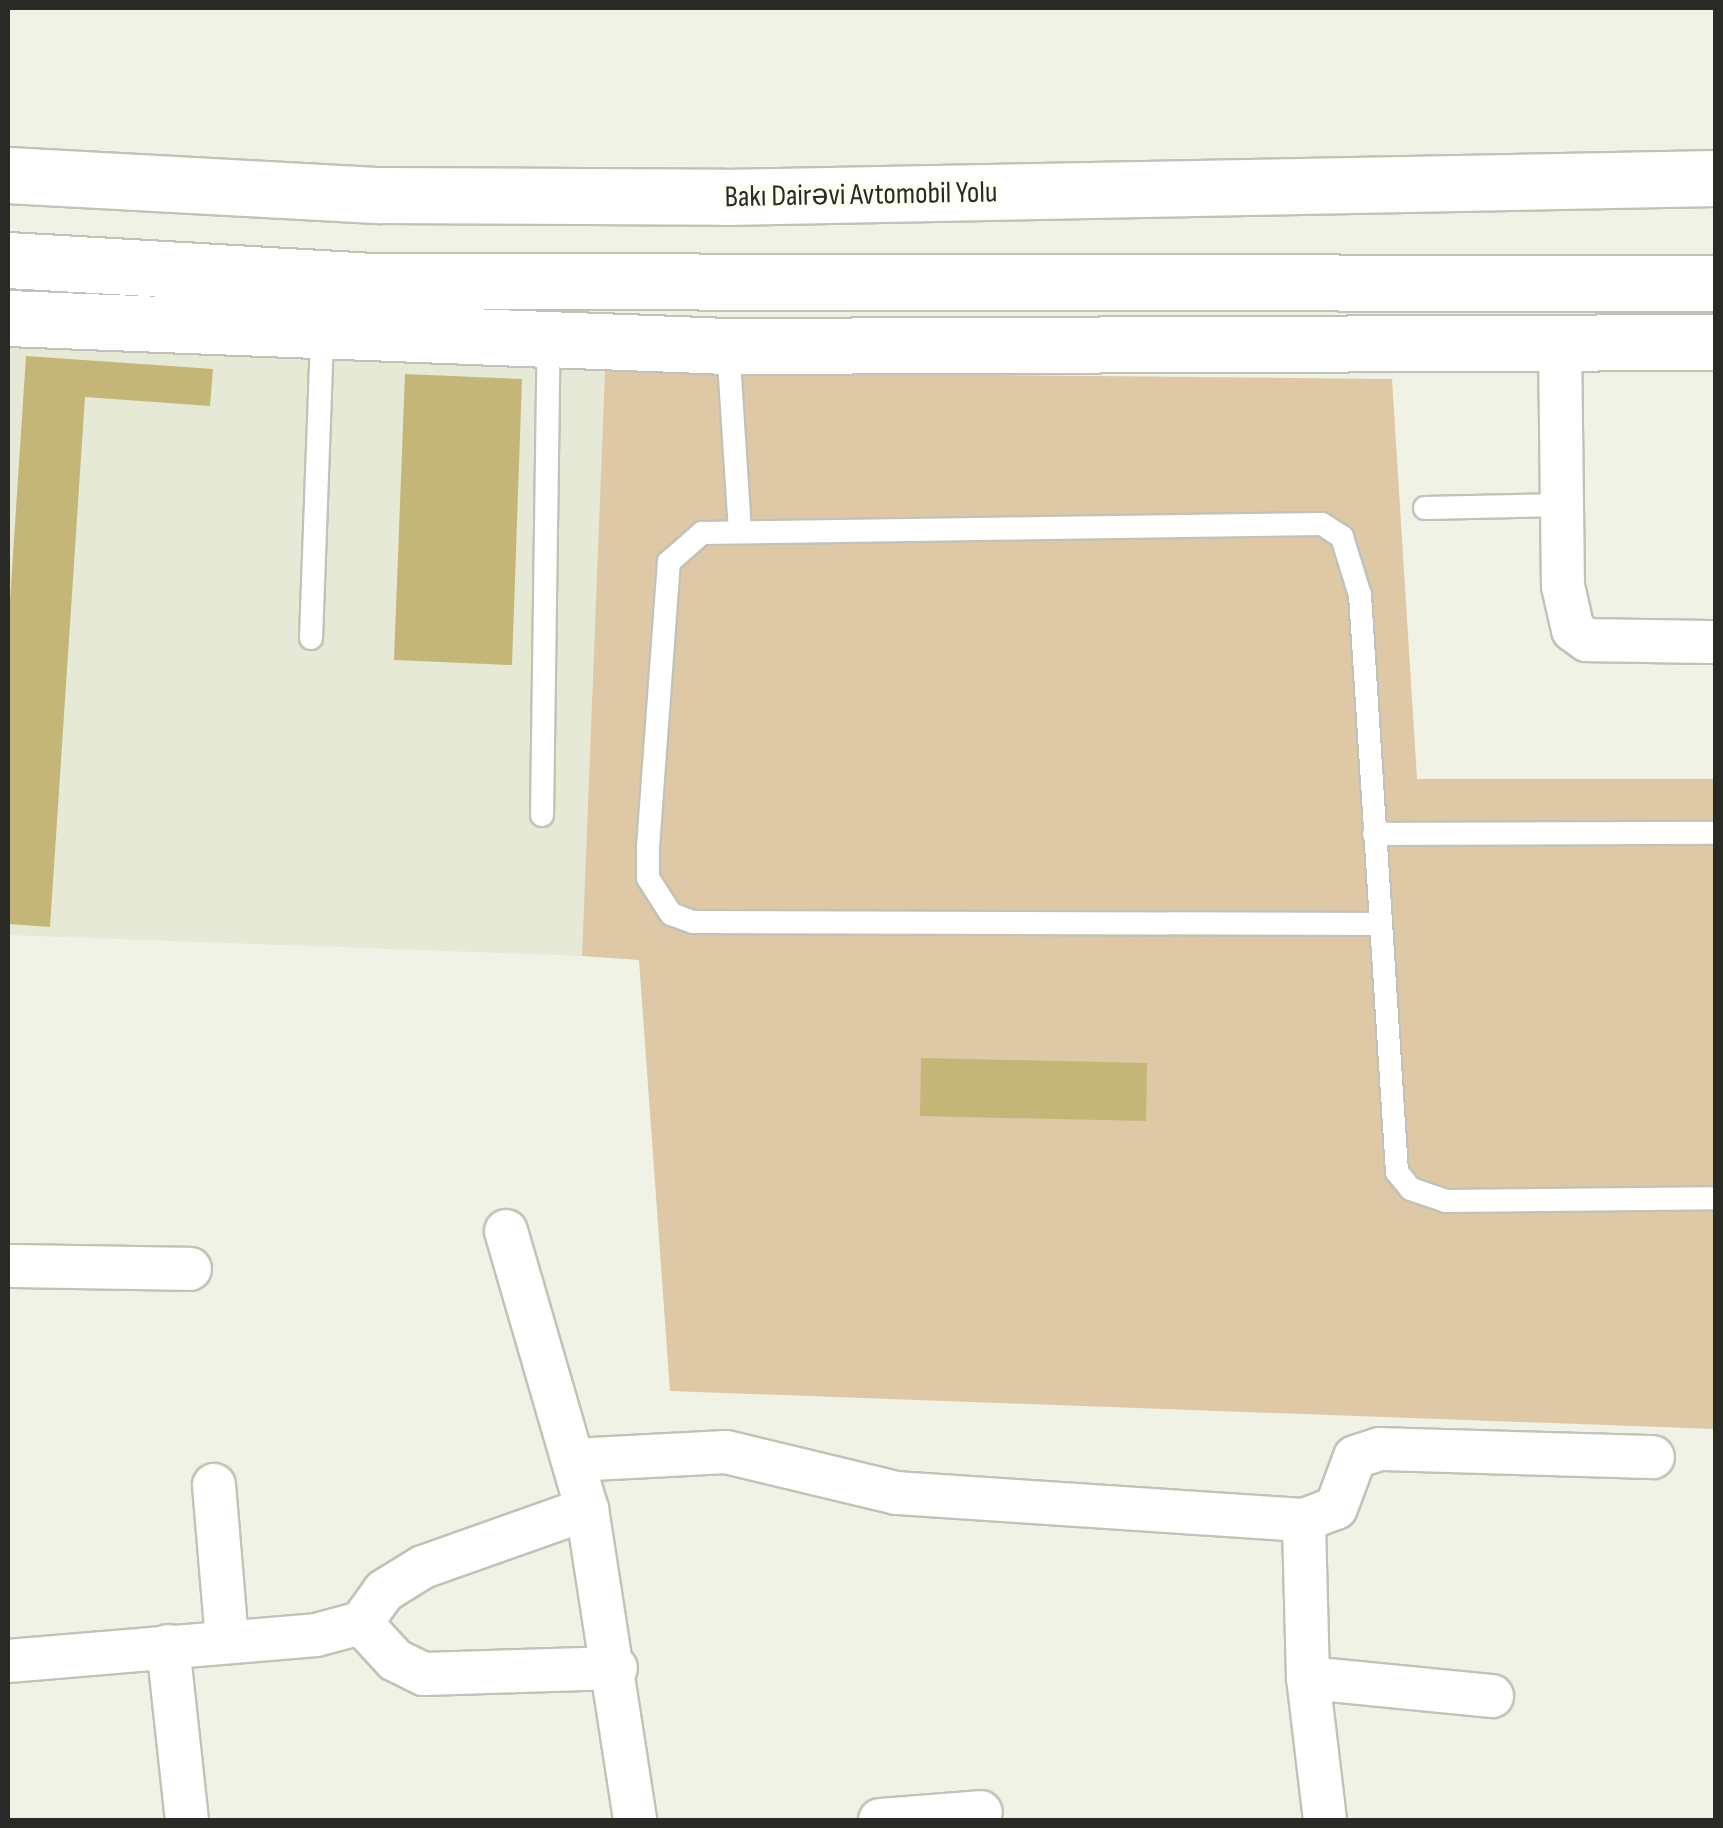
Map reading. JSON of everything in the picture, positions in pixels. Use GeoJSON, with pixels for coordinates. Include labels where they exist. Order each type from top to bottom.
{"type":"FeatureCollection","features":[{"type":"Feature","properties":{"kind":"main road","name":"Bakı Dairəvi Avtomobil Yolu"},"geometry":{"type":"LineString","coordinates":[[8,175],[380,195],[704,197],[1716,178]]}},
{"type":"Feature","properties":{"kind":"main road"},"geometry":{"type":"LineString","coordinates":[[8,260],[375,282],[1716,284]]}},
{"type":"Feature","properties":{"kind":"main road"},"geometry":{"type":"LineString","coordinates":[[8,318],[322,334],[728,346],[1716,342]]}},
{"type":"Feature","properties":{"kind":"street"},"geometry":{"type":"LineString","coordinates":[[1560,342],[1562,506],[1573,630],[1587,640],[1716,642]]}},
{"type":"Feature","properties":{"kind":"street"},"geometry":{"type":"LineString","coordinates":[[506,1231],[587,1510],[616,1668],[634,1820]]}},
{"type":"Feature","properties":{"kind":"street"},"geometry":{"type":"LineString","coordinates":[[8,1266],[190,1268]]}},
{"type":"Feature","properties":{"kind":"street"},"geometry":{"type":"LineString","coordinates":[[573,1460],[726,1452],[897,1492],[1304,1520],[1336,1508],[1355,1457],[1380,1449],[1653,1457]]}},
{"type":"Feature","properties":{"kind":"street"},"geometry":{"type":"LineString","coordinates":[[214,1485],[227,1639]]}},
{"type":"Feature","properties":{"kind":"street"},"geometry":{"type":"LineString","coordinates":[[8,1661],[361,1623],[384,1591],[423,1567],[587,1510]]}},
{"type":"Feature","properties":{"kind":"street"},"geometry":{"type":"LineString","coordinates":[[1304,1520],[1308,1678],[1326,1820]]}},
{"type":"Feature","properties":{"kind":"street"},"geometry":{"type":"LineString","coordinates":[[361,1623],[394,1660],[424,1674],[616,1668]]}},
{"type":"Feature","properties":{"kind":"street"},"geometry":{"type":"LineString","coordinates":[[168,1646],[187,1820]]}},
{"type":"Feature","properties":{"kind":"street"},"geometry":{"type":"LineString","coordinates":[[1308,1678],[1492,1696]]}},
{"type":"Feature","properties":{"kind":"street"},"geometry":{"type":"LineString","coordinates":[[880,1820],[982,1812]]}},
{"type":"Feature","properties":{"kind":"lane"},"geometry":{"type":"LineString","coordinates":[[310,638],[322,334]]}},
{"type":"Feature","properties":{"kind":"lane"},"geometry":{"type":"LineString","coordinates":[[542,815],[549,342]]}},
{"type":"Feature","properties":{"kind":"lane"},"geometry":{"type":"LineString","coordinates":[[728,346],[740,532]]}},
{"type":"Feature","properties":{"kind":"lane"},"geometry":{"type":"LineString","coordinates":[[1425,508],[1562,506]]}},
{"type":"Feature","properties":{"kind":"lane"},"geometry":{"type":"LineString","coordinates":[[1379,924],[693,922],[671,914],[648,878],[660,590],[682,546],[702,533],[1322,524],[1357,564],[1397,1172],[1411,1189],[1446,1201],[1716,1198]]}},
{"type":"Feature","properties":{"kind":"lane"},"geometry":{"type":"LineString","coordinates":[[1374,834],[1716,833]]}},
{"type":"Feature","properties":{"kind":"shaded area"},"geometry":{"type":"Polygon","coordinates":[[[8,335],[605,371],[582,956],[8,935],[8,335]]]}},
{"type":"Feature","properties":{"kind":"shaded area"},"geometry":{"type":"Polygon","coordinates":[[[605,371],[1392,379],[1417,779],[1715,779],[1715,1429],[670,1391],[639,960],[582,956],[605,371]]]}},
{"type":"Feature","properties":{"kind":"building"},"geometry":{"type":"Polygon","coordinates":[[[26,356],[213,369],[210,406],[85,397],[50,927],[8,924],[8,631],[26,356]]]}},
{"type":"Feature","properties":{"kind":"building"},"geometry":{"type":"Polygon","coordinates":[[[405,374],[522,379],[512,665],[394,660],[405,374]]]}},
{"type":"Feature","properties":{"kind":"building"},"geometry":{"type":"Polygon","coordinates":[[[921,1058],[1147,1063],[1146,1121],[920,1116],[921,1058]]]}}]}
